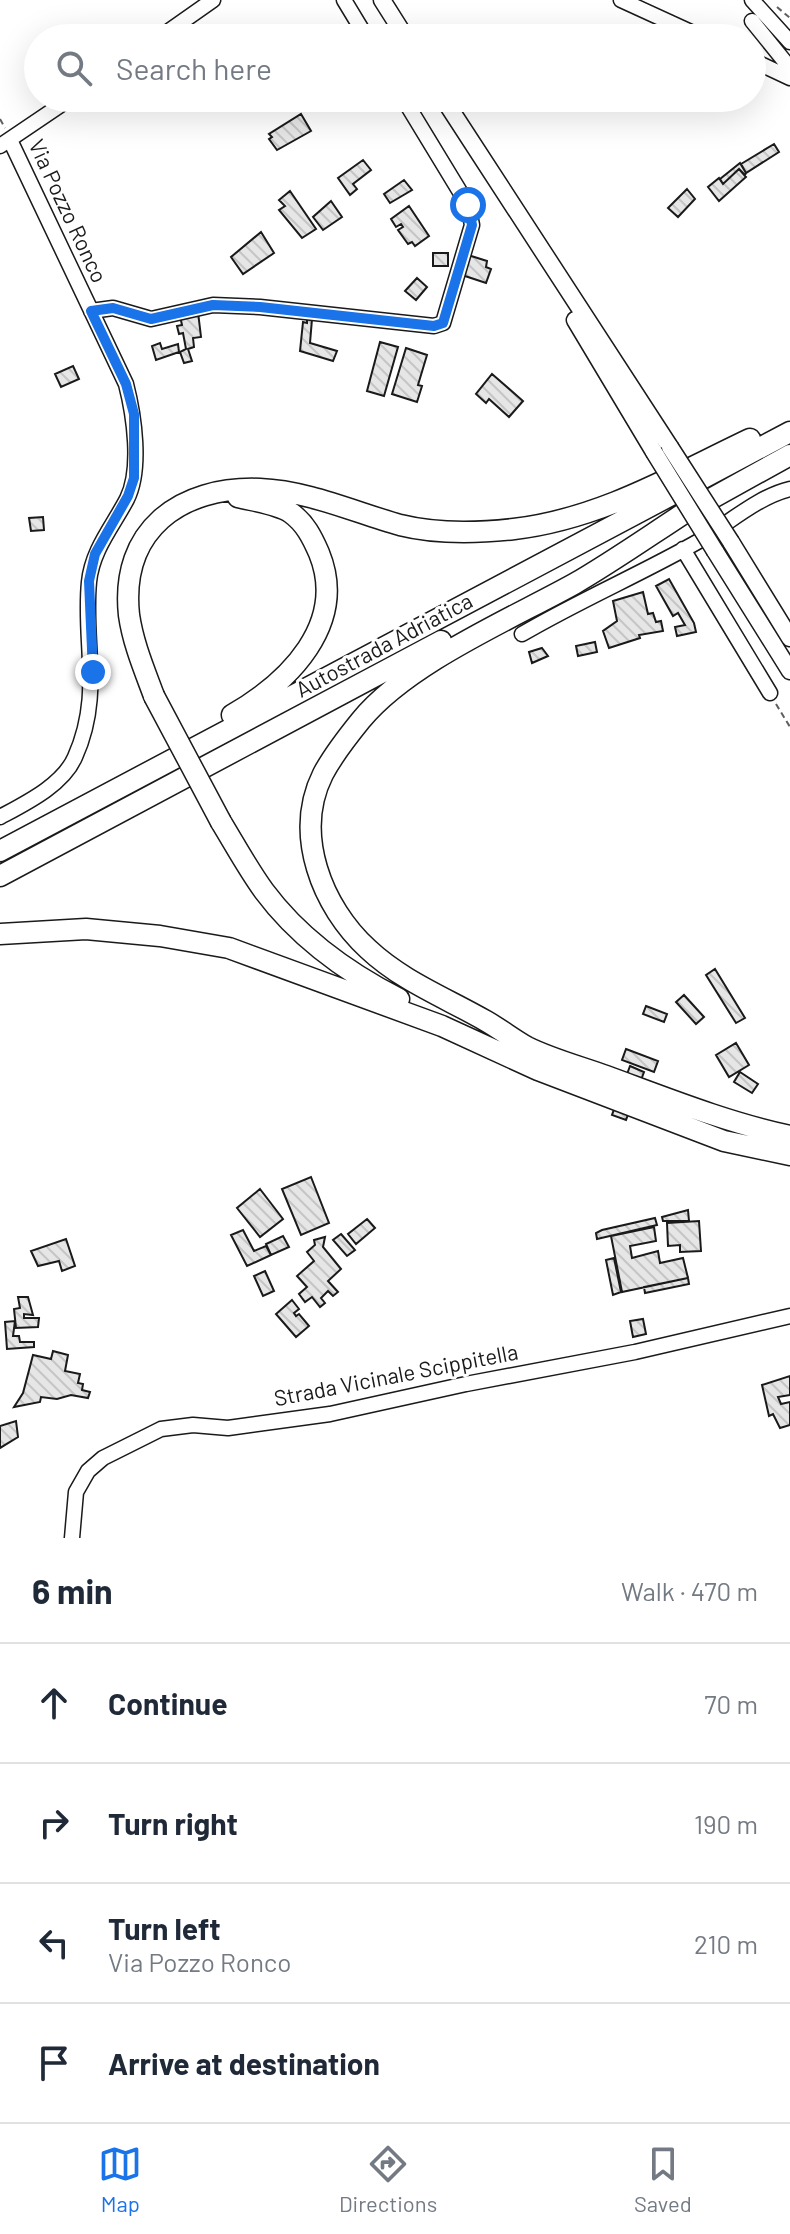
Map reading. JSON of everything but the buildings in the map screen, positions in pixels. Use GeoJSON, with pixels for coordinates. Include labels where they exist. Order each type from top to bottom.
{"type":"FeatureCollection","features":[{"type":"Feature","properties":{"kind":"highway"},"geometry":{"type":"LineString","coordinates":[[538,1070],[357,977],[293,925],[263,891],[221,822],[154,696],[139,657],[129,616],[128,592],[139,544],[151,527],[172,509],[197,497],[219,491],[259,489],[297,493],[404,526],[453,531],[515,529],[578,516],[622,500],[790,420]]}},
{"type":"Feature","properties":{"kind":"highway","name":"Autostrada Adriatica"},"geometry":{"type":"LineString","coordinates":[[0,851],[790,432]]}},
{"type":"Feature","properties":{"kind":"highway","name":"Autostrada Adriatica"},"geometry":{"type":"LineString","coordinates":[[0,876],[790,455]]}},
{"type":"Feature","properties":{"kind":"highway"},"geometry":{"type":"LineString","coordinates":[[22,840],[251,704],[293,668],[314,642],[324,612],[328,581],[308,529],[290,511],[219,491]]}},
{"type":"Feature","properties":{"kind":"highway"},"geometry":{"type":"LineString","coordinates":[[529,1048],[392,969],[368,949],[339,917],[325,893],[316,866],[312,841],[316,797],[323,775],[341,746],[363,717],[390,691],[423,667],[577,582],[686,512]]}},
{"type":"Feature","properties":{"kind":"highway"},"geometry":{"type":"LineString","coordinates":[[0,934],[86,929],[160,936],[229,948],[442,1026],[538,1070],[724,1141],[790,1155]]}},
{"type":"Feature","properties":{"kind":"highway"},"geometry":{"type":"LineString","coordinates":[[446,1021],[790,1136]]}},
{"type":"Feature","properties":{"kind":"main road"},"geometry":{"type":"LineString","coordinates":[[382,0],[397,24]]}},
{"type":"Feature","properties":{"kind":"main road"},"geometry":{"type":"LineString","coordinates":[[452,112],[662,450],[715,551],[790,671]]}},
{"type":"Feature","properties":{"kind":"main road"},"geometry":{"type":"LineString","coordinates":[[662,450],[731,542],[790,638]]}},
{"type":"Feature","properties":{"kind":"street"},"geometry":{"type":"LineString","coordinates":[[179,24],[213,0]]}},
{"type":"Feature","properties":{"kind":"street"},"geometry":{"type":"LineString","coordinates":[[344,0],[359,24]]}},
{"type":"Feature","properties":{"kind":"street"},"geometry":{"type":"LineString","coordinates":[[621,0],[673,24]]}},
{"type":"Feature","properties":{"kind":"street"},"geometry":{"type":"LineString","coordinates":[[755,10],[790,42]]}},
{"type":"Feature","properties":{"kind":"street"},"geometry":{"type":"LineString","coordinates":[[766,28],[790,68]]}},
{"type":"Feature","properties":{"kind":"street"},"geometry":{"type":"LineString","coordinates":[[766,67],[790,78]]}},
{"type":"Feature","properties":{"kind":"street"},"geometry":{"type":"LineString","coordinates":[[5,143],[50,112]]}},
{"type":"Feature","properties":{"kind":"street"},"geometry":{"type":"LineString","coordinates":[[91,311],[113,308],[151,319],[213,305],[260,307],[434,326],[443,323],[472,225],[468,205],[412,112]]}},
{"type":"Feature","properties":{"kind":"street","name":"Via Pozzo Ronco"},"geometry":{"type":"LineString","coordinates":[[0,817],[65,776],[75,757],[87,723],[93,672],[89,581],[95,554],[128,496],[134,478],[134,414],[126,384],[5,143]]}},
{"type":"Feature","properties":{"kind":"street"},"geometry":{"type":"LineString","coordinates":[[522,634],[683,549],[770,496],[790,489]]}},
{"type":"Feature","properties":{"kind":"street"},"geometry":{"type":"LineString","coordinates":[[683,549],[770,693]]}},
{"type":"Feature","properties":{"kind":"street","name":"Strada Vicinale Scippitella"},"geometry":{"type":"LineString","coordinates":[[72,1538],[76,1492],[88,1471],[103,1458],[161,1429],[193,1425],[228,1428],[330,1414],[635,1352],[790,1316]]}},
{"type":"Feature","properties":{"kind":"path"},"geometry":{"type":"LineString","coordinates":[[770,693],[790,727]]}},
{"type":"Feature","properties":{"kind":"route"},"geometry":{"type":"LineString","coordinates":[[93,672],[89,581],[95,554],[128,496],[134,478],[134,414],[126,384],[91,311],[113,308],[151,319],[213,305],[260,307],[434,326],[443,323],[472,225],[468,205]]}}]}
